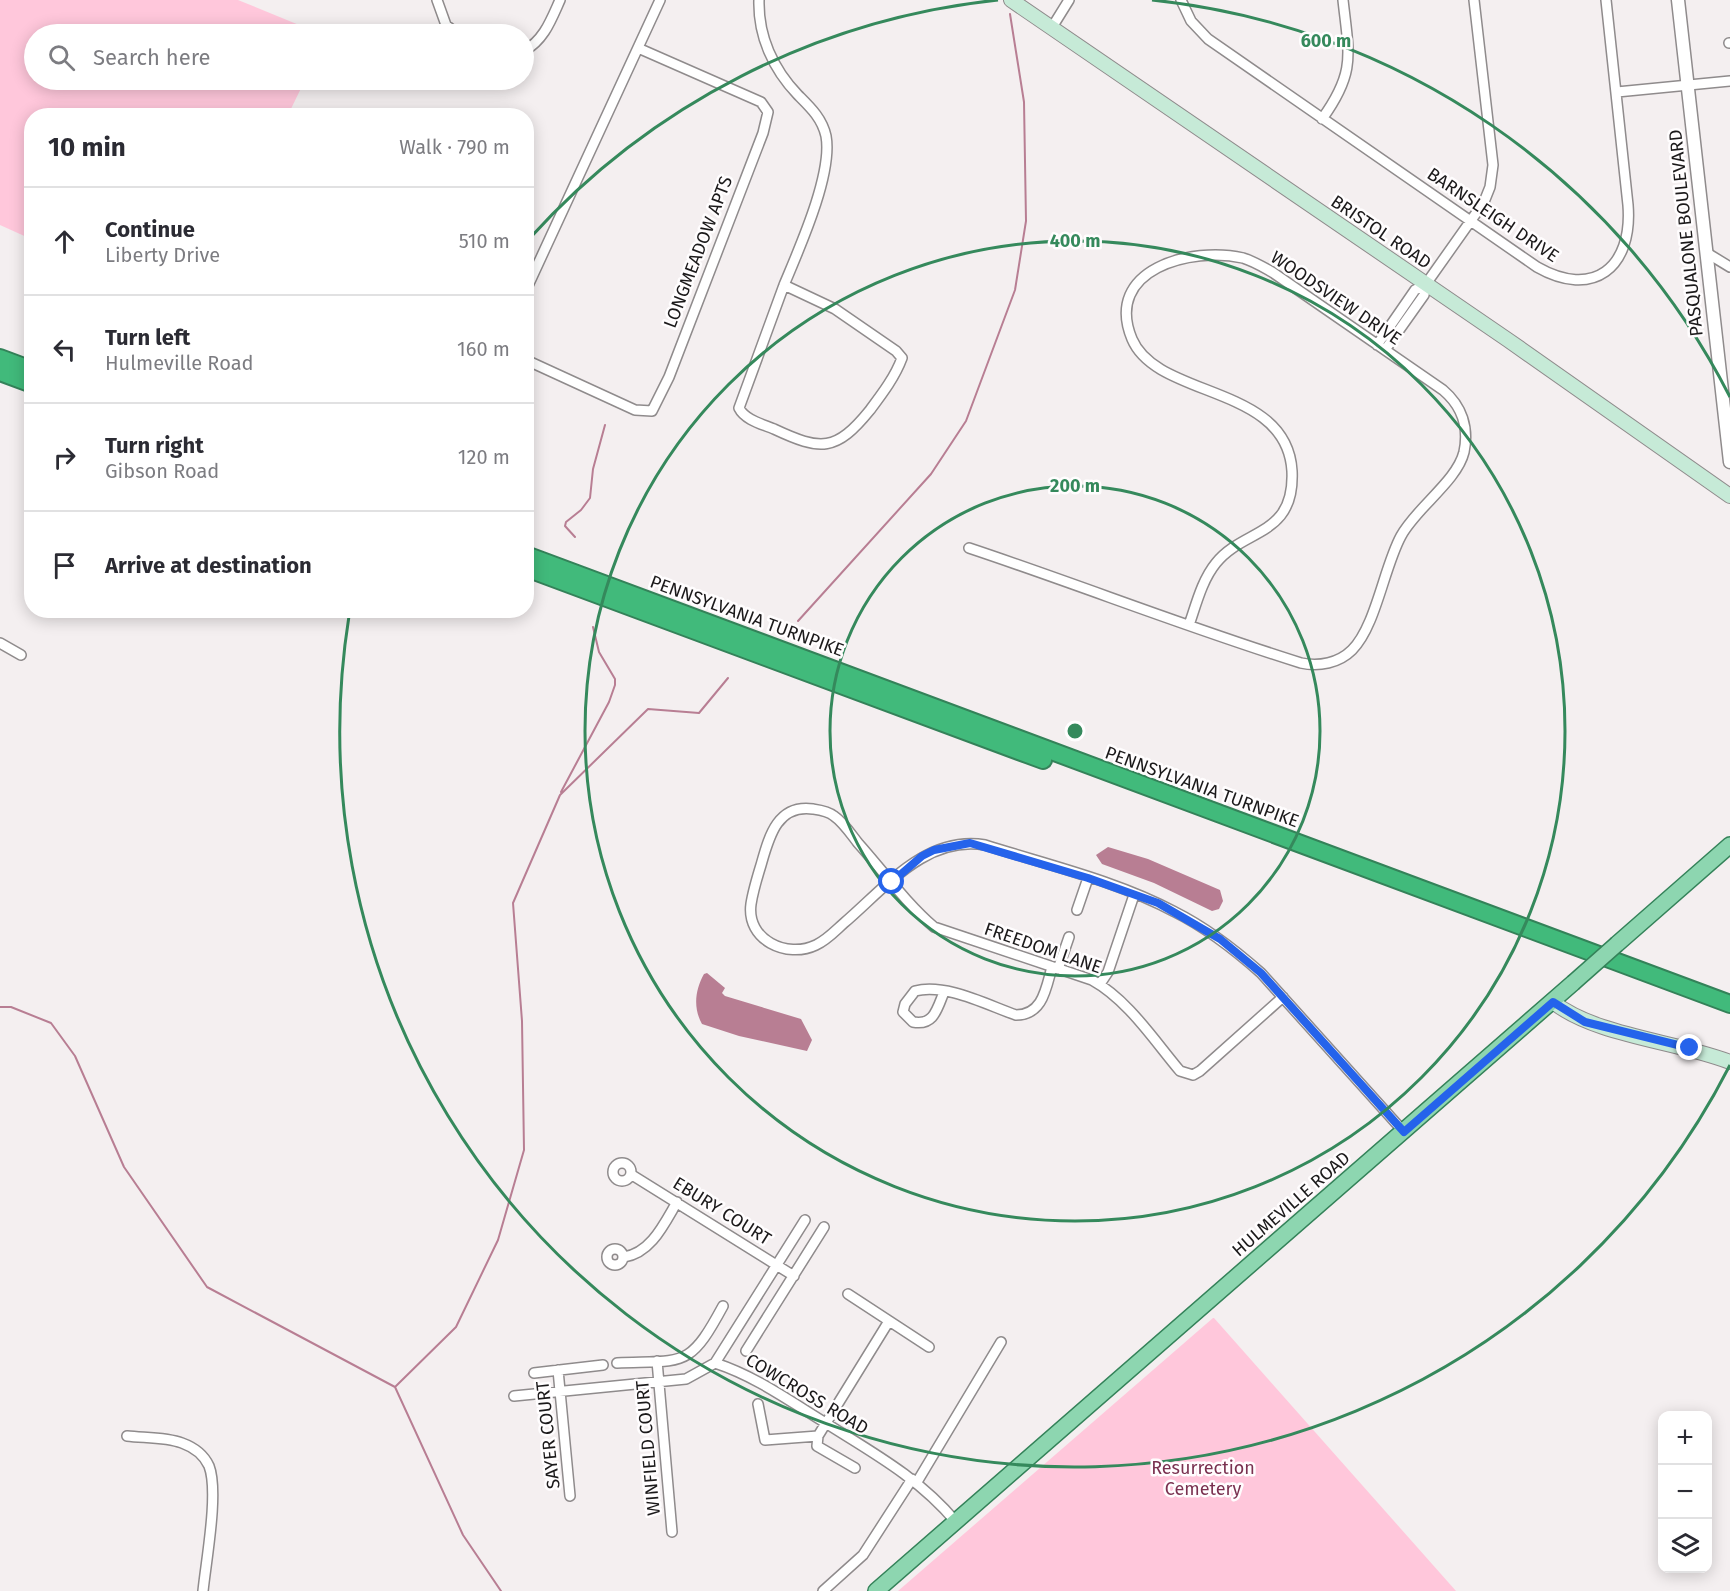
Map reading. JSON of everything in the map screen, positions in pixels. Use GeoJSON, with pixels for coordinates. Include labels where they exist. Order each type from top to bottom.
{"type":"FeatureCollection","features":[{"type":"Feature","properties":{"kind":"highway"},"geometry":{"type":"LineString","coordinates":[[0,358],[24,367]]}},
{"type":"Feature","properties":{"kind":"highway"},"geometry":{"type":"LineString","coordinates":[[0,372],[24,381]]}},
{"type":"Feature","properties":{"kind":"highway","name":"PENNSYLVANIA TURNPIKE"},"geometry":{"type":"LineString","coordinates":[[534,558],[1730,1005]]}},
{"type":"Feature","properties":{"kind":"highway","name":"PENNSYLVANIA TURNPIKE"},"geometry":{"type":"LineString","coordinates":[[534,571],[1730,1016]]}},
{"type":"Feature","properties":{"kind":"main road","name":"BRISTOL ROAD"},"geometry":{"type":"LineString","coordinates":[[1011,0],[1426,284],[1730,496]]}},
{"type":"Feature","properties":{"kind":"main road","name":"HULMEVILLE ROAD"},"geometry":{"type":"LineString","coordinates":[[876,1591],[1730,845]]}},
{"type":"Feature","properties":{"kind":"main road"},"geometry":{"type":"LineString","coordinates":[[1553,1002],[1585,1022],[1690,1048],[1730,1062]]}},
{"type":"Feature","properties":{"kind":"street"},"geometry":{"type":"LineString","coordinates":[[437,0],[446,24]]}},
{"type":"Feature","properties":{"kind":"street"},"geometry":{"type":"LineString","coordinates":[[534,46],[548,28],[560,0]]}},
{"type":"Feature","properties":{"kind":"street"},"geometry":{"type":"LineString","coordinates":[[534,273],[660,0]]}},
{"type":"Feature","properties":{"kind":"street"},"geometry":{"type":"LineString","coordinates":[[759,0],[760,26],[770,55],[796,94],[815,113],[824,129],[827,150],[817,196],[784,285],[739,408],[746,416],[800,441],[812,444],[833,442],[850,434],[856,427],[884,391],[902,358],[896,351],[835,309],[784,285]]}},
{"type":"Feature","properties":{"kind":"street"},"geometry":{"type":"LineString","coordinates":[[1051,29],[1070,0]]}},
{"type":"Feature","properties":{"kind":"street","name":"BARNSLEIGH DRIVE"},"geometry":{"type":"LineString","coordinates":[[1181,0],[1184,11],[1199,32],[1472,222],[1554,277],[1565,281],[1580,281],[1607,270],[1623,249],[1630,222],[1606,0]]}},
{"type":"Feature","properties":{"kind":"street"},"geometry":{"type":"LineString","coordinates":[[1322,118],[1339,93],[1347,74],[1349,62],[1343,0]]}},
{"type":"Feature","properties":{"kind":"street"},"geometry":{"type":"LineString","coordinates":[[1381,347],[1415,290],[1426,284],[1472,222],[1490,187],[1493,165],[1474,0]]}},
{"type":"Feature","properties":{"kind":"street","name":"PASQUALONE BOULEVARD"},"geometry":{"type":"LineString","coordinates":[[1678,0],[1730,462]]}},
{"type":"Feature","properties":{"kind":"street","name":"LONGMEADOW APTS"},"geometry":{"type":"LineString","coordinates":[[534,364],[635,410],[652,411],[669,377],[763,133],[768,112],[761,102],[638,48]]}},
{"type":"Feature","properties":{"kind":"street"},"geometry":{"type":"LineString","coordinates":[[1617,92],[1730,81]]}},
{"type":"Feature","properties":{"kind":"street"},"geometry":{"type":"LineString","coordinates":[[1707,254],[1730,267]]}},
{"type":"Feature","properties":{"kind":"street","name":"WOODSVIEW DRIVE"},"geometry":{"type":"LineString","coordinates":[[969,548],[1189,625],[1309,665],[1317,666],[1337,660],[1359,642],[1400,538],[1424,504],[1458,466],[1466,440],[1462,414],[1454,400],[1381,347],[1272,272],[1241,258],[1217,256],[1170,261],[1144,275],[1133,289],[1128,306],[1128,326],[1132,340],[1146,358],[1253,411],[1277,432],[1290,458],[1292,482],[1281,515],[1264,531],[1215,563],[1205,582],[1189,625]]}},
{"type":"Feature","properties":{"kind":"street"},"geometry":{"type":"LineString","coordinates":[[0,643],[21,655]]}},
{"type":"Feature","properties":{"kind":"street"},"geometry":{"type":"LineString","coordinates":[[892,882],[835,816],[817,809],[795,809],[785,813],[769,836],[752,897],[750,913],[753,926],[769,944],[788,951],[806,950],[823,942],[922,856],[934,850],[970,843],[1088,878],[1176,912],[1220,939],[1261,973],[1404,1132]]}},
{"type":"Feature","properties":{"kind":"street"},"geometry":{"type":"LineString","coordinates":[[1077,910],[1088,878]]}},
{"type":"Feature","properties":{"kind":"street","name":"FREEDOM LANE"},"geometry":{"type":"LineString","coordinates":[[892,882],[934,927],[1100,984],[1121,1001],[1180,1071],[1193,1075],[1282,997]]}},
{"type":"Feature","properties":{"kind":"street"},"geometry":{"type":"LineString","coordinates":[[1100,984],[1108,972],[1134,895]]}},
{"type":"Feature","properties":{"kind":"street"},"geometry":{"type":"LineString","coordinates":[[944,992],[933,1018],[928,1021],[913,1022],[903,1012],[905,1004],[915,991],[944,992],[1016,1015],[1026,1015],[1040,1004],[1069,937]]}},
{"type":"Feature","properties":{"kind":"street","name":"EBURY COURT"},"geometry":{"type":"LineString","coordinates":[[632,1175],[794,1276]]}},
{"type":"Feature","properties":{"kind":"street"},"geometry":{"type":"LineString","coordinates":[[624,1257],[637,1254],[652,1241],[677,1202]]}},
{"type":"Feature","properties":{"kind":"street"},"geometry":{"type":"LineString","coordinates":[[514,1396],[560,1389],[694,1376],[715,1362],[805,1220]]}},
{"type":"Feature","properties":{"kind":"street"},"geometry":{"type":"LineString","coordinates":[[746,1351],[824,1227]]}},
{"type":"Feature","properties":{"kind":"street"},"geometry":{"type":"LineString","coordinates":[[848,1294],[929,1347]]}},
{"type":"Feature","properties":{"kind":"street"},"geometry":{"type":"LineString","coordinates":[[617,1364],[689,1356],[698,1348],[723,1306]]}},
{"type":"Feature","properties":{"kind":"street"},"geometry":{"type":"LineString","coordinates":[[855,1468],[817,1446],[818,1436],[889,1322]]}},
{"type":"Feature","properties":{"kind":"street"},"geometry":{"type":"LineString","coordinates":[[823,1591],[863,1555],[915,1480],[1001,1342]]}},
{"type":"Feature","properties":{"kind":"street","name":"WINFIELD COURT"},"geometry":{"type":"LineString","coordinates":[[657,1361],[672,1532]]}},
{"type":"Feature","properties":{"kind":"street","name":"COWCROSS ROAD"},"geometry":{"type":"LineString","coordinates":[[715,1362],[754,1378],[915,1480],[956,1522]]}},
{"type":"Feature","properties":{"kind":"street"},"geometry":{"type":"LineString","coordinates":[[534,1372],[603,1365]]}},
{"type":"Feature","properties":{"kind":"street","name":"SAYER COURT"},"geometry":{"type":"LineString","coordinates":[[558,1370],[570,1496]]}},
{"type":"Feature","properties":{"kind":"street"},"geometry":{"type":"LineString","coordinates":[[758,1404],[765,1440],[818,1436]]}},
{"type":"Feature","properties":{"kind":"street"},"geometry":{"type":"LineString","coordinates":[[127,1436],[181,1442],[205,1459],[213,1483],[203,1591]]}},
{"type":"Feature","properties":{"kind":"green space"},"geometry":{"type":"Polygon","coordinates":[[[0,0],[238,0],[297,24],[24,24],[24,90],[300,90],[291,108],[24,108],[24,236],[0,225],[0,0]]]}},
{"type":"Feature","properties":{"kind":"green space","name":"Resurrection Cemetery"},"geometry":{"type":"Polygon","coordinates":[[[1213,1318],[1456,1591],[898,1591],[1213,1318]]]}},
{"type":"Feature","properties":{"kind":"shaded area"},"geometry":{"type":"Polygon","coordinates":[[[1108,847],[1148,859],[1220,890],[1223,901],[1219,909],[1212,911],[1154,883],[1102,864],[1096,855],[1108,847]]]}},
{"type":"Feature","properties":{"kind":"shaded area"},"geometry":{"type":"Polygon","coordinates":[[[707,973],[725,988],[722,993],[725,996],[801,1019],[812,1040],[807,1051],[739,1036],[702,1024],[697,1012],[696,999],[701,980],[707,973]]]}},
{"type":"Feature","properties":{"kind":"waterway"},"geometry":{"type":"LineString","coordinates":[[798,621],[931,474],[966,421],[1015,290],[1026,221],[1024,102],[1010,14]]}},
{"type":"Feature","properties":{"kind":"waterway"},"geometry":{"type":"LineString","coordinates":[[575,537],[565,526],[566,522],[581,510],[590,498],[593,469],[605,425]]}},
{"type":"Feature","properties":{"kind":"waterway"},"geometry":{"type":"LineString","coordinates":[[561,792],[609,702],[615,685],[615,679],[599,652],[593,627]]}},
{"type":"Feature","properties":{"kind":"waterway"},"geometry":{"type":"LineString","coordinates":[[395,1387],[456,1327],[498,1240],[524,1150],[522,1021],[513,903],[560,795],[648,709],[699,713],[728,678]]}},
{"type":"Feature","properties":{"kind":"waterway"},"geometry":{"type":"LineString","coordinates":[[0,1007],[11,1007],[51,1023],[75,1056],[124,1167],[207,1287],[395,1387],[463,1535],[501,1591]]}},
{"type":"Feature","properties":{"kind":"route"},"geometry":{"type":"LineString","coordinates":[[892,882],[922,856],[934,850],[970,843],[985,845],[1158,903],[1220,939],[1261,973],[1404,1132],[1553,1002],[1575,1018],[1585,1022],[1690,1048]]}}]}
